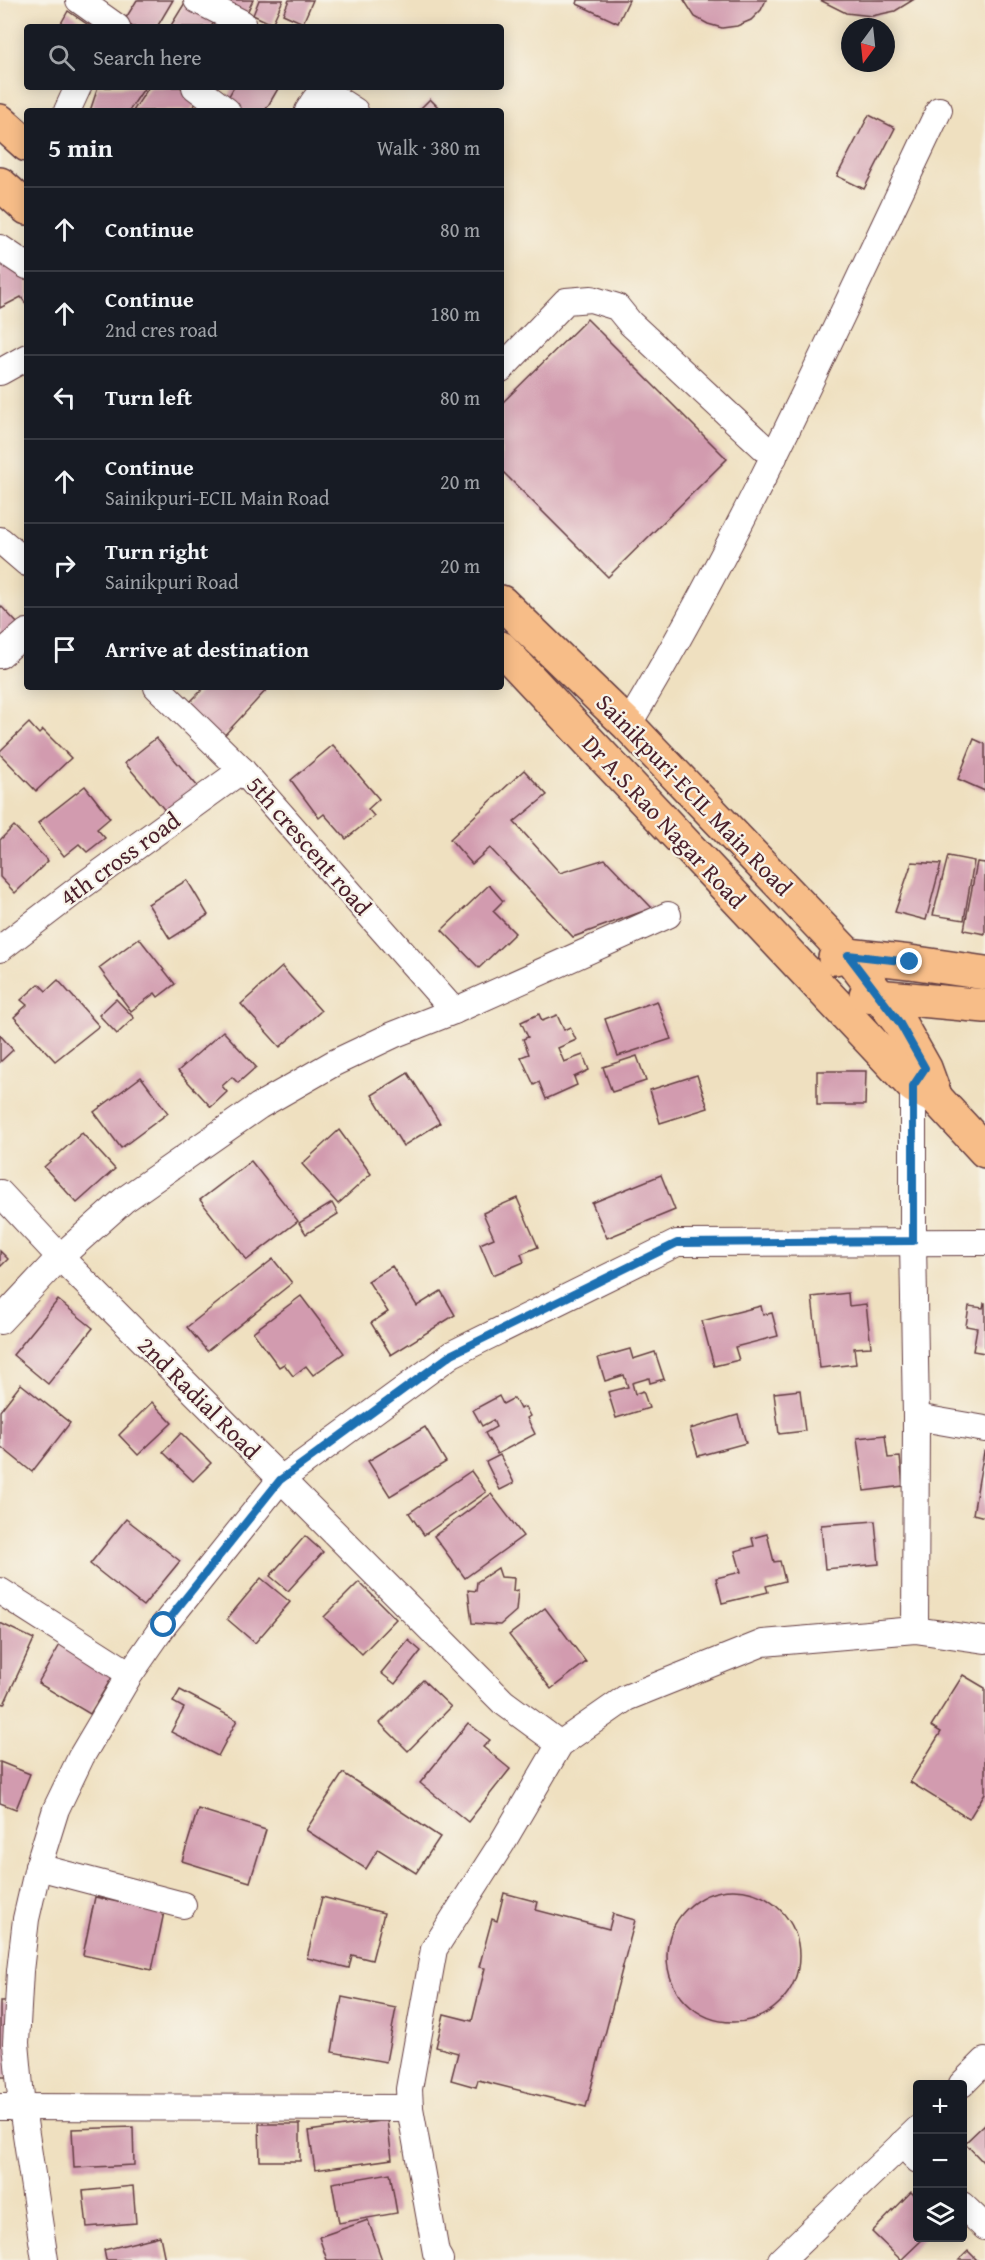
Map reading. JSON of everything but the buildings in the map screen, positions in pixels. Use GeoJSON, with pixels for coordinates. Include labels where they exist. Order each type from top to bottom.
{"type":"FeatureCollection","features":[{"type":"Feature","properties":{"kind":"main road"},"geometry":{"type":"LineString","coordinates":[[0,121],[24,142]]}},
{"type":"Feature","properties":{"kind":"main road"},"geometry":{"type":"LineString","coordinates":[[0,184],[24,205]]}},
{"type":"Feature","properties":{"kind":"main road","name":"Sainikpuri-ECIL Main Road"},"geometry":{"type":"LineString","coordinates":[[504,605],[628,725],[848,955],[899,1022],[924,1084]]}},
{"type":"Feature","properties":{"kind":"main road","name":"Dr A.S.Rao Nagar Road"},"geometry":{"type":"LineString","coordinates":[[504,651],[828,994]]}},
{"type":"Feature","properties":{"kind":"main road"},"geometry":{"type":"LineString","coordinates":[[800,966],[848,955],[985,973]]}},
{"type":"Feature","properties":{"kind":"main road"},"geometry":{"type":"LineString","coordinates":[[828,994],[879,996],[985,1006]]}},
{"type":"Feature","properties":{"kind":"main road"},"geometry":{"type":"LineString","coordinates":[[828,994],[924,1084],[985,1151]]}},
{"type":"Feature","properties":{"kind":"main road"},"geometry":{"type":"LineString","coordinates":[[924,1084],[924,1023],[930,1013],[944,1002]]}},
{"type":"Feature","properties":{"kind":"street"},"geometry":{"type":"LineString","coordinates":[[80,0],[112,19]]}},
{"type":"Feature","properties":{"kind":"street"},"geometry":{"type":"LineString","coordinates":[[197,0],[242,23]]}},
{"type":"Feature","properties":{"kind":"street"},"geometry":{"type":"LineString","coordinates":[[68,108],[76,90]]}},
{"type":"Feature","properties":{"kind":"street"},"geometry":{"type":"LineString","coordinates":[[199,90],[223,108]]}},
{"type":"Feature","properties":{"kind":"street"},"geometry":{"type":"LineString","coordinates":[[310,108],[322,93],[327,93],[350,108]]}},
{"type":"Feature","properties":{"kind":"street"},"geometry":{"type":"LineString","coordinates":[[628,725],[683,632],[774,457],[939,110]]}},
{"type":"Feature","properties":{"kind":"street"},"geometry":{"type":"LineString","coordinates":[[0,248],[24,264]]}},
{"type":"Feature","properties":{"kind":"street"},"geometry":{"type":"LineString","coordinates":[[504,366],[566,301],[591,298],[617,308],[630,323],[774,457]]}},
{"type":"Feature","properties":{"kind":"street"},"geometry":{"type":"LineString","coordinates":[[0,372],[24,359]]}},
{"type":"Feature","properties":{"kind":"street"},"geometry":{"type":"LineString","coordinates":[[0,540],[24,560]]}},
{"type":"Feature","properties":{"kind":"street"},"geometry":{"type":"LineString","coordinates":[[0,655],[24,635]]}},
{"type":"Feature","properties":{"kind":"street","name":"5th crescent road"},"geometry":{"type":"LineString","coordinates":[[160,690],[242,770],[454,1011]]}},
{"type":"Feature","properties":{"kind":"street","name":"4th cross road"},"geometry":{"type":"LineString","coordinates":[[0,949],[91,879],[242,770]]}},
{"type":"Feature","properties":{"kind":"street"},"geometry":{"type":"LineString","coordinates":[[0,1321],[60,1257],[124,1200],[259,1106],[334,1063],[393,1035],[454,1011],[668,915]]}},
{"type":"Feature","properties":{"kind":"street"},"geometry":{"type":"LineString","coordinates":[[915,1630],[916,1418],[913,1241],[924,1084]]}},
{"type":"Feature","properties":{"kind":"street","name":"2nd Radial Road"},"geometry":{"type":"LineString","coordinates":[[0,1193],[280,1480],[503,1702],[560,1744]]}},
{"type":"Feature","properties":{"kind":"street"},"geometry":{"type":"LineString","coordinates":[[45,2260],[11,2107],[20,1971],[26,1919],[38,1867],[56,1809],[81,1757],[130,1674],[164,1625],[280,1480],[452,1354],[677,1243],[985,1242]]}},
{"type":"Feature","properties":{"kind":"street"},"geometry":{"type":"LineString","coordinates":[[916,1418],[985,1429]]}},
{"type":"Feature","properties":{"kind":"street"},"geometry":{"type":"LineString","coordinates":[[0,1591],[130,1674]]}},
{"type":"Feature","properties":{"kind":"street"},"geometry":{"type":"LineString","coordinates":[[440,2260],[436,2253],[410,2108],[409,2090],[434,1949],[502,1843],[560,1744],[626,1698],[764,1643],[915,1630],[985,1640]]}},
{"type":"Feature","properties":{"kind":"street"},"geometry":{"type":"LineString","coordinates":[[38,1867],[183,1905]]}},
{"type":"Feature","properties":{"kind":"street"},"geometry":{"type":"LineString","coordinates":[[967,2080],[985,2061]]}},
{"type":"Feature","properties":{"kind":"street"},"geometry":{"type":"LineString","coordinates":[[11,2107],[410,2108]]}},
{"type":"Feature","properties":{"kind":"street"},"geometry":{"type":"LineString","coordinates":[[781,2260],[912,2144]]}},
{"type":"Feature","properties":{"kind":"street"},"geometry":{"type":"LineString","coordinates":[[967,2209],[985,2227]]}},
{"type":"Feature","properties":{"kind":"route"},"geometry":{"type":"LineString","coordinates":[[164,1625],[280,1480],[452,1354],[677,1243],[913,1241],[913,1086],[925,1068],[899,1022],[848,955],[910,962]]}}]}
